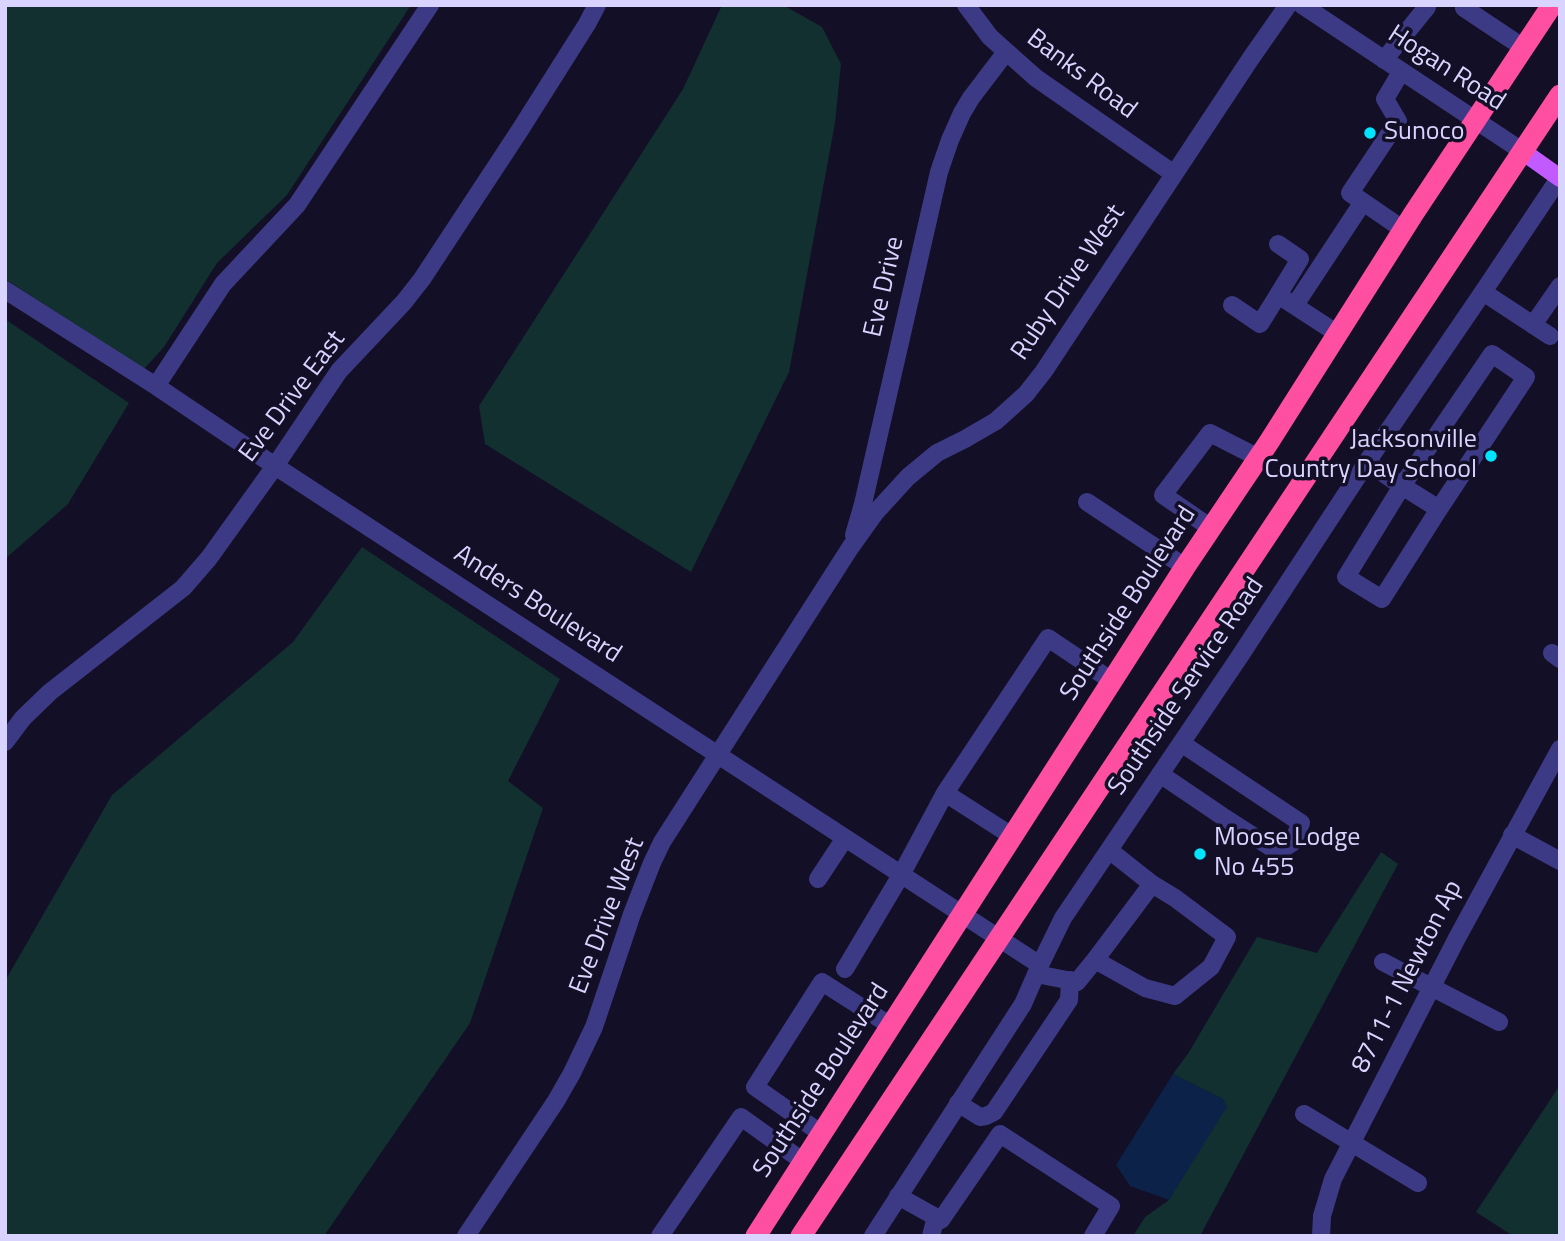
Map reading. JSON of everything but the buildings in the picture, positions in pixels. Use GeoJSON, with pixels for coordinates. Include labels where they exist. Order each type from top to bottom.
{"type":"FeatureCollection","features":[{"type":"Feature","properties":{"kind":"highway","name":"Southside Boulevard"},"geometry":{"type":"LineString","coordinates":[[757,1236],[1185,567],[1259,458],[1475,120],[1552,5]]}},
{"type":"Feature","properties":{"kind":"highway"},"geometry":{"type":"LineString","coordinates":[[801,1236],[1560,95]]}},
{"type":"Feature","properties":{"kind":"main road","name":"Hogan Road"},"geometry":{"type":"LineString","coordinates":[[1522,151],[1560,177]]}},
{"type":"Feature","properties":{"kind":"street"},"geometry":{"type":"LineString","coordinates":[[156,386],[223,284],[297,205],[430,5]]}},
{"type":"Feature","properties":{"kind":"street","name":"Eve Drive East"},"geometry":{"type":"LineString","coordinates":[[5,742],[23,718],[50,692],[183,588],[209,558],[338,371],[404,302],[422,279],[520,130],[597,5]]}},
{"type":"Feature","properties":{"kind":"street","name":"Banks Road"},"geometry":{"type":"LineString","coordinates":[[966,5],[990,37],[1036,78],[1174,174]]}},
{"type":"Feature","properties":{"kind":"street","name":"Ruby Drive West"},"geometry":{"type":"LineString","coordinates":[[850,548],[875,513],[908,477],[937,453],[996,421],[1026,394],[1044,372],[1288,5]]}},
{"type":"Feature","properties":{"kind":"street","name":"Hogan Road"},"geometry":{"type":"LineString","coordinates":[[1302,5],[1522,151]]}},
{"type":"Feature","properties":{"kind":"street"},"geometry":{"type":"LineString","coordinates":[[1384,60],[1427,7]]}},
{"type":"Feature","properties":{"kind":"street"},"geometry":{"type":"LineString","coordinates":[[1464,8],[1524,48]]}},
{"type":"Feature","properties":{"kind":"street","name":"Eve Drive"},"geometry":{"type":"LineString","coordinates":[[850,548],[863,504],[939,172],[962,113],[1006,52]]}},
{"type":"Feature","properties":{"kind":"street"},"geometry":{"type":"LineString","coordinates":[[1401,72],[1385,99],[1398,121],[1350,193],[1404,230]]}},
{"type":"Feature","properties":{"kind":"street","name":"Southside Service Road"},"geometry":{"type":"LineString","coordinates":[[873,1236],[1023,1004],[1063,918],[1560,177]]}},
{"type":"Feature","properties":{"kind":"street"},"geometry":{"type":"LineString","coordinates":[[1295,305],[1363,202]]}},
{"type":"Feature","properties":{"kind":"street"},"geometry":{"type":"LineString","coordinates":[[1232,305],[1260,324],[1300,260],[1278,244]]}},
{"type":"Feature","properties":{"kind":"street"},"geometry":{"type":"LineString","coordinates":[[1533,325],[1560,286]]}},
{"type":"Feature","properties":{"kind":"street","name":"Anders Boulevard"},"geometry":{"type":"LineString","coordinates":[[5,290],[156,386],[998,938],[1038,969]]}},
{"type":"Feature","properties":{"kind":"street"},"geometry":{"type":"LineString","coordinates":[[1483,292],[1550,337]]}},
{"type":"Feature","properties":{"kind":"street"},"geometry":{"type":"LineString","coordinates":[[1278,295],[1338,334]]}},
{"type":"Feature","properties":{"kind":"street"},"geometry":{"type":"LineString","coordinates":[[1492,354],[1526,377],[1439,509],[1382,599],[1346,576],[1402,486],[1492,354]]}},
{"type":"Feature","properties":{"kind":"street"},"geometry":{"type":"LineString","coordinates":[[1211,528],[1163,495],[1210,433],[1259,458]]}},
{"type":"Feature","properties":{"kind":"street"},"geometry":{"type":"LineString","coordinates":[[1367,462],[1439,509]]}},
{"type":"Feature","properties":{"kind":"street"},"geometry":{"type":"LineString","coordinates":[[1087,502],[1185,567]]}},
{"type":"Feature","properties":{"kind":"street","name":"Eve Drive West"},"geometry":{"type":"LineString","coordinates":[[466,1236],[572,1073],[594,1027],[632,914],[662,842],[850,548]]}},
{"type":"Feature","properties":{"kind":"street"},"geometry":{"type":"LineString","coordinates":[[845,969],[901,875],[945,793],[1048,638],[1112,681]]}},
{"type":"Feature","properties":{"kind":"street"},"geometry":{"type":"LineString","coordinates":[[1160,774],[1278,852],[1292,844],[1301,823],[1181,743]]}},
{"type":"Feature","properties":{"kind":"street","name":"8711-1 Newton Ap"},"geometry":{"type":"LineString","coordinates":[[1321,1236],[1322,1216],[1333,1180],[1351,1142],[1457,938],[1560,749]]}},
{"type":"Feature","properties":{"kind":"street"},"geometry":{"type":"LineString","coordinates":[[945,793],[1012,836]]}},
{"type":"Feature","properties":{"kind":"street"},"geometry":{"type":"LineString","coordinates":[[1513,835],[1560,861]]}},
{"type":"Feature","properties":{"kind":"street"},"geometry":{"type":"LineString","coordinates":[[818,879],[845,838]]}},
{"type":"Feature","properties":{"kind":"street"},"geometry":{"type":"LineString","coordinates":[[1095,960],[1145,988],[1175,996],[1211,967],[1227,937],[1109,850]]}},
{"type":"Feature","properties":{"kind":"street"},"geometry":{"type":"LineString","coordinates":[[1038,969],[1077,982],[1152,884]]}},
{"type":"Feature","properties":{"kind":"street"},"geometry":{"type":"LineString","coordinates":[[1383,962],[1499,1022]]}},
{"type":"Feature","properties":{"kind":"street"},"geometry":{"type":"LineString","coordinates":[[958,1103],[980,1117],[995,1112],[1069,1000],[1070,980]]}},
{"type":"Feature","properties":{"kind":"street"},"geometry":{"type":"LineString","coordinates":[[822,1134],[755,1087],[799,1017],[822,982],[891,1026]]}},
{"type":"Feature","properties":{"kind":"street"},"geometry":{"type":"LineString","coordinates":[[1304,1114],[1418,1184]]}},
{"type":"Feature","properties":{"kind":"street"},"geometry":{"type":"LineString","coordinates":[[660,1236],[741,1118],[804,1162]]}},
{"type":"Feature","properties":{"kind":"street"},"geometry":{"type":"LineString","coordinates":[[898,1196],[941,1220],[1000,1134],[1111,1206],[1093,1236]]}},
{"type":"Feature","properties":{"kind":"street"},"geometry":{"type":"LineString","coordinates":[[931,1236],[936,1217]]}},
{"type":"Feature","properties":{"kind":"green space"},"geometry":{"type":"Polygon","coordinates":[[[5,5],[411,5],[287,195],[217,263],[164,347],[144,369],[5,279],[5,5]]]}},
{"type":"Feature","properties":{"kind":"green space"},"geometry":{"type":"Polygon","coordinates":[[[722,5],[783,5],[822,27],[841,64],[835,123],[789,372],[691,572],[485,444],[479,406],[683,89],[722,5]]]}},
{"type":"Feature","properties":{"kind":"green space"},"geometry":{"type":"Polygon","coordinates":[[[5,319],[129,403],[68,504],[5,559],[5,319]]]}},
{"type":"Feature","properties":{"kind":"green space"},"geometry":{"type":"Polygon","coordinates":[[[362,547],[560,679],[508,781],[543,808],[470,1023],[324,1236],[5,1236],[5,981],[112,795],[293,642],[362,547]]]}},
{"type":"Feature","properties":{"kind":"green space"},"geometry":{"type":"Polygon","coordinates":[[[1381,852],[1398,864],[1200,1236],[1133,1236],[1145,1217],[1169,1200],[1223,1099],[1173,1074],[1189,1052],[1257,937],[1317,953],[1381,852]]]}},
{"type":"Feature","properties":{"kind":"green space"},"geometry":{"type":"Polygon","coordinates":[[[1560,1085],[1560,1236],[1513,1236],[1476,1212],[1560,1085]]]}},
{"type":"Feature","properties":{"kind":"water"},"geometry":{"type":"Polygon","coordinates":[[[1173,1074],[1223,1099],[1227,1107],[1169,1200],[1130,1186],[1116,1165],[1173,1074]]]}},
{"type":"Feature","properties":{"kind":"place","name":"Sunoco"},"geometry":{"type":"Point","coordinates":[1370,133]}},
{"type":"Feature","properties":{"kind":"place","name":"Jacksonville Country Day School"},"geometry":{"type":"Point","coordinates":[1491,456]}},
{"type":"Feature","properties":{"kind":"place","name":"Moose Lodge No 455"},"geometry":{"type":"Point","coordinates":[1200,854]}}]}
